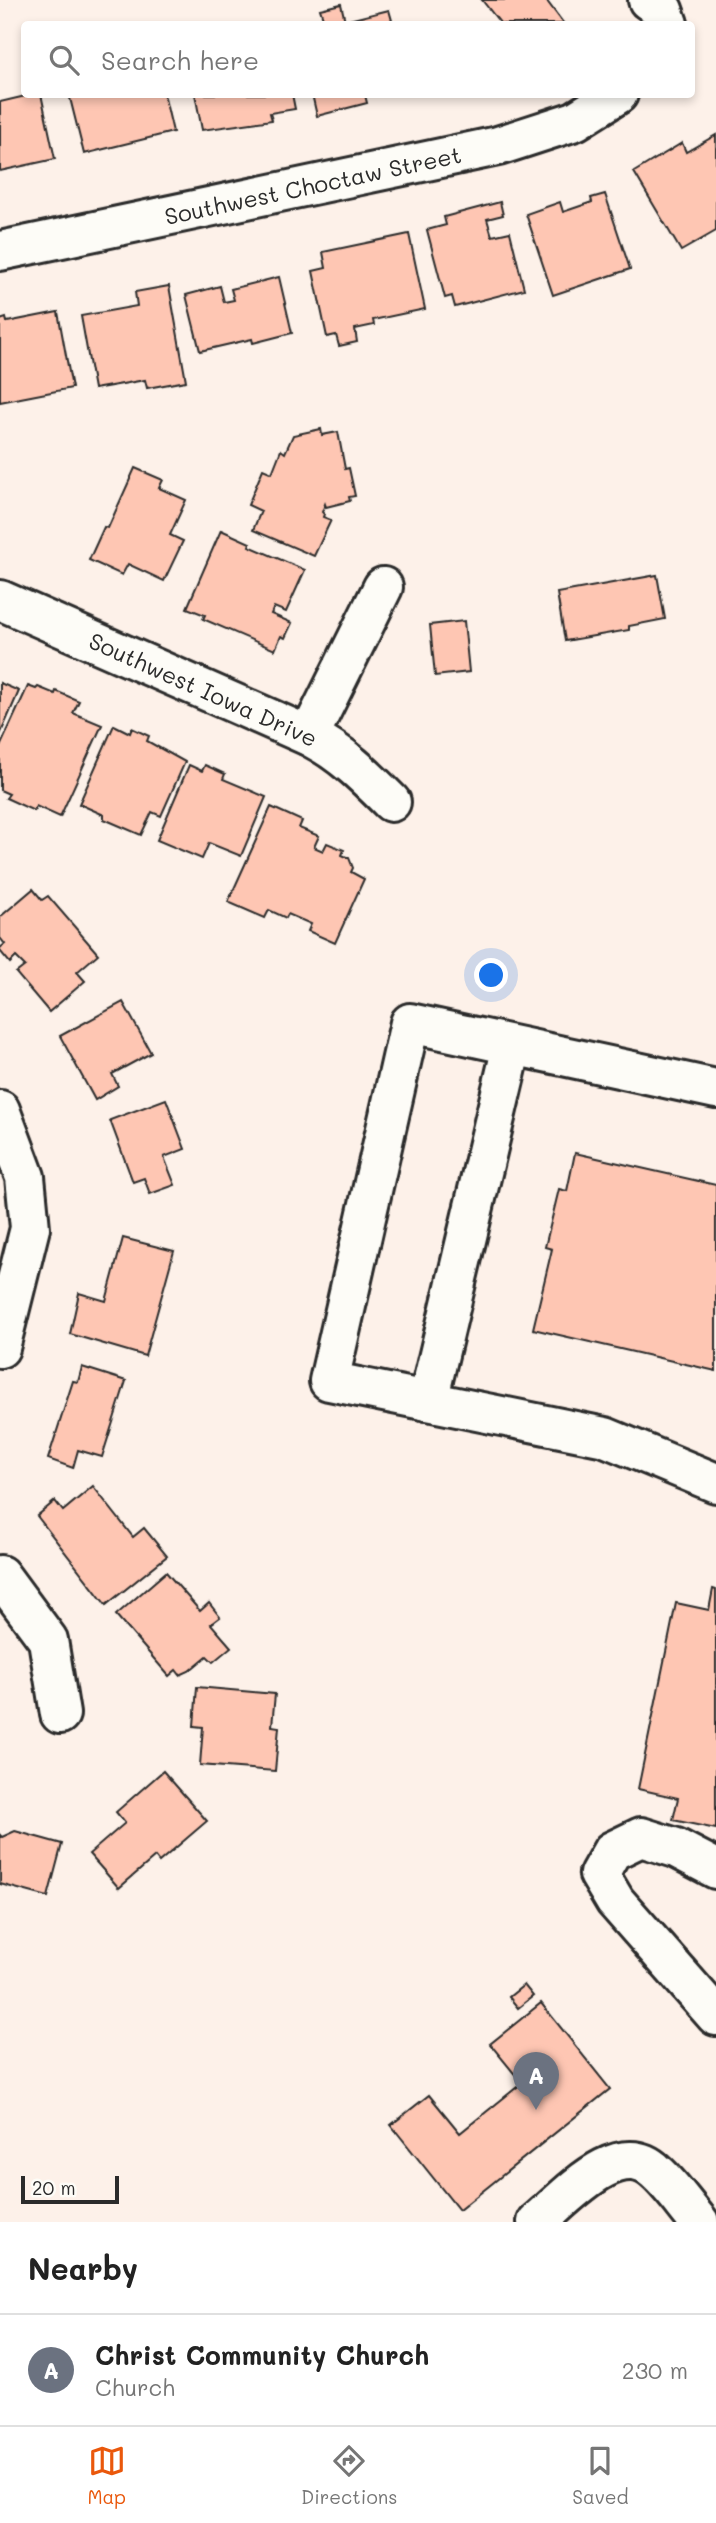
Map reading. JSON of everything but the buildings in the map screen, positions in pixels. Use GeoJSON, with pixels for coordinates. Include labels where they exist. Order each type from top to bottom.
{"type":"FeatureCollection","features":[{"type":"Feature","properties":{"kind":"street"},"geometry":{"type":"LineString","coordinates":[[648,0],[663,10],[667,21]]}},
{"type":"Feature","properties":{"kind":"street","name":"Southwest Choctaw Street"},"geometry":{"type":"LineString","coordinates":[[0,251],[498,146],[575,121],[612,98]]}},
{"type":"Feature","properties":{"kind":"street"},"geometry":{"type":"LineString","coordinates":[[310,736],[383,587]]}},
{"type":"Feature","properties":{"kind":"street","name":"Southwest Iowa Drive"},"geometry":{"type":"LineString","coordinates":[[0,600],[310,736],[356,766],[391,802]]}},
{"type":"Feature","properties":{"kind":"street"},"geometry":{"type":"LineString","coordinates":[[716,1089],[410,1023],[329,1381],[605,1437],[716,1483]]}},
{"type":"Feature","properties":{"kind":"street"},"geometry":{"type":"LineString","coordinates":[[428,1401],[512,1046]]}},
{"type":"Feature","properties":{"kind":"street"},"geometry":{"type":"LineString","coordinates":[[0,1110],[24,1177],[30,1228],[2,1333]]}},
{"type":"Feature","properties":{"kind":"street"},"geometry":{"type":"LineString","coordinates":[[0,1576],[48,1640],[60,1714]]}},
{"type":"Feature","properties":{"kind":"street"},"geometry":{"type":"LineString","coordinates":[[716,1869],[676,1848],[641,1837],[612,1851],[599,1874],[615,1901],[716,2016]]}},
{"type":"Feature","properties":{"kind":"street"},"geometry":{"type":"LineString","coordinates":[[537,2222],[608,2165],[635,2160],[655,2170],[699,2222]]}},
{"type":"Feature","properties":{"kind":"place","name":"Christ Community Church"},"geometry":{"type":"Point","coordinates":[536,2110]}}]}
